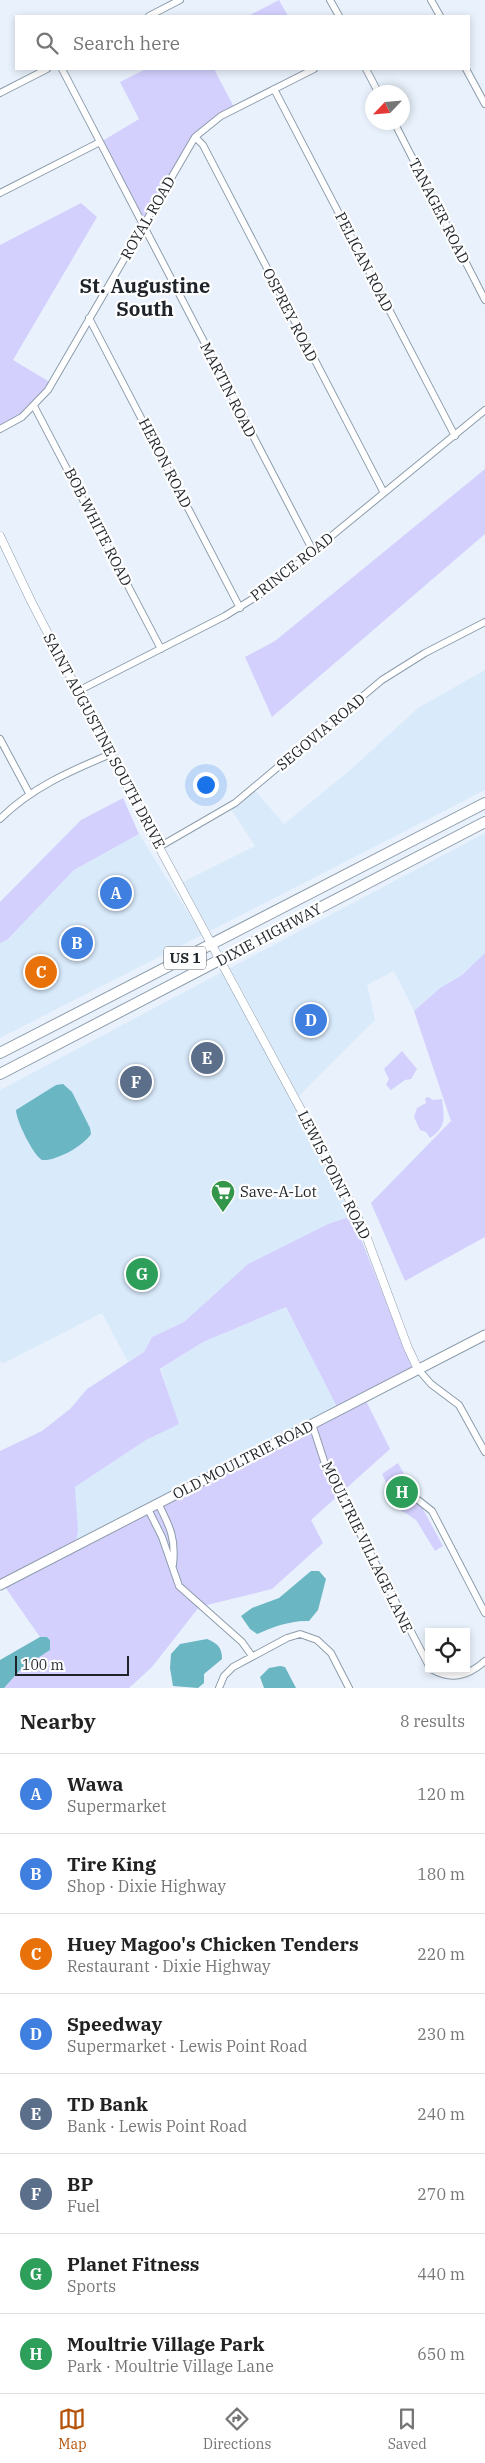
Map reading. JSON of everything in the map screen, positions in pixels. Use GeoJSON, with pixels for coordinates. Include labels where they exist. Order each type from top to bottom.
{"type":"FeatureCollection","features":[{"type":"Feature","properties":{"kind":"main road","name":"DIXIE HIGHWAY"},"geometry":{"type":"LineString","coordinates":[[0,1053],[485,803]]}},
{"type":"Feature","properties":{"kind":"main road","name":"DIXIE HIGHWAY"},"geometry":{"type":"LineString","coordinates":[[0,1074],[485,822]]}},
{"type":"Feature","properties":{"kind":"main road","name":"OLD MOULTRIE ROAD"},"geometry":{"type":"LineString","coordinates":[[0,1585],[485,1335]]}},
{"type":"Feature","properties":{"kind":"street"},"geometry":{"type":"LineString","coordinates":[[151,15],[180,0]]}},
{"type":"Feature","properties":{"kind":"street"},"geometry":{"type":"LineString","coordinates":[[330,0],[338,15]]}},
{"type":"Feature","properties":{"kind":"street"},"geometry":{"type":"LineString","coordinates":[[432,0],[440,15]]}},
{"type":"Feature","properties":{"kind":"street"},"geometry":{"type":"LineString","coordinates":[[0,93],[45,70]]}},
{"type":"Feature","properties":{"kind":"street","name":"MARTIN ROAD"},"geometry":{"type":"LineString","coordinates":[[63,70],[313,551]]}},
{"type":"Feature","properties":{"kind":"street","name":"ROYAL ROAD"},"geometry":{"type":"LineString","coordinates":[[0,429],[22,417],[48,390],[195,137],[221,116],[312,70]]}},
{"type":"Feature","properties":{"kind":"street"},"geometry":{"type":"LineString","coordinates":[[367,70],[374,85]]}},
{"type":"Feature","properties":{"kind":"street"},"geometry":{"type":"LineString","coordinates":[[467,70],[485,104]]}},
{"type":"Feature","properties":{"kind":"street","name":"PELICAN ROAD"},"geometry":{"type":"LineString","coordinates":[[274,89],[455,436]]}},
{"type":"Feature","properties":{"kind":"street","name":"TANAGER ROAD"},"geometry":{"type":"LineString","coordinates":[[398,130],[485,300]]}},
{"type":"Feature","properties":{"kind":"street","name":"OSPREY ROAD"},"geometry":{"type":"LineString","coordinates":[[195,137],[203,144],[384,493]]}},
{"type":"Feature","properties":{"kind":"street"},"geometry":{"type":"LineString","coordinates":[[0,193],[100,142]]}},
{"type":"Feature","properties":{"kind":"street","name":"HERON ROAD"},"geometry":{"type":"LineString","coordinates":[[89,318],[240,608]]}},
{"type":"Feature","properties":{"kind":"street","name":"BOB WHITE ROAD"},"geometry":{"type":"LineString","coordinates":[[34,406],[160,649]]}},
{"type":"Feature","properties":{"kind":"street","name":"PRINCE ROAD"},"geometry":{"type":"LineString","coordinates":[[78,691],[240,608],[313,551],[485,410]]}},
{"type":"Feature","properties":{"kind":"street","name":"SAINT AUGUSTINE SOUTH DRIVE"},"geometry":{"type":"LineString","coordinates":[[0,536],[159,847],[212,944]]}},
{"type":"Feature","properties":{"kind":"street","name":"SEGOVIA ROAD"},"geometry":{"type":"LineString","coordinates":[[159,847],[235,803],[396,671],[485,622]]}},
{"type":"Feature","properties":{"kind":"street"},"geometry":{"type":"LineString","coordinates":[[0,739],[29,794]]}},
{"type":"Feature","properties":{"kind":"street"},"geometry":{"type":"LineString","coordinates":[[0,819],[29,794],[111,754]]}},
{"type":"Feature","properties":{"kind":"street","name":"LEWIS POINT ROAD"},"geometry":{"type":"LineString","coordinates":[[212,944],[348,1197],[365,1233],[408,1348],[418,1369],[430,1384],[459,1405],[485,1452]]}},
{"type":"Feature","properties":{"kind":"street","name":"MOULTRIE VILLAGE LANE"},"geometry":{"type":"LineString","coordinates":[[312,1424],[327,1470],[425,1658]]}},
{"type":"Feature","properties":{"kind":"street"},"geometry":{"type":"LineString","coordinates":[[414,1496],[432,1511],[485,1613]]}},
{"type":"Feature","properties":{"kind":"street"},"geometry":{"type":"LineString","coordinates":[[158,1504],[172,1532],[175,1546],[173,1566]]}},
{"type":"Feature","properties":{"kind":"street"},"geometry":{"type":"LineString","coordinates":[[148,1509],[173,1566],[179,1586],[242,1642],[252,1656]]}},
{"type":"Feature","properties":{"kind":"street"},"geometry":{"type":"LineString","coordinates":[[219,1688],[224,1676],[233,1666],[287,1638],[300,1634],[317,1640],[331,1653],[349,1688]]}},
{"type":"Feature","properties":{"kind":"street"},"geometry":{"type":"LineString","coordinates":[[470,1672],[485,1661]]}},
{"type":"Feature","properties":{"kind":"street"},"geometry":{"type":"LineString","coordinates":[[438,1673],[452,1677],[464,1676],[468,1673]]}},
{"type":"Feature","properties":{"kind":"shaded area"},"geometry":{"type":"Polygon","coordinates":[[[279,0],[287,15],[250,15],[279,0]]]}},
{"type":"Feature","properties":{"kind":"shaded area"},"geometry":{"type":"Polygon","coordinates":[[[144,70],[216,70],[215,71],[234,107],[197,137],[144,225],[99,143],[139,119],[120,82],[144,70]]]}},
{"type":"Feature","properties":{"kind":"shaded area"},"geometry":{"type":"Polygon","coordinates":[[[81,203],[97,217],[13,360],[53,384],[35,408],[0,427],[0,245],[81,203]]]}},
{"type":"Feature","properties":{"kind":"shaded area"},"geometry":{"type":"Polygon","coordinates":[[[485,469],[485,534],[272,717],[245,657],[275,641],[485,469]]]}},
{"type":"Feature","properties":{"kind":"shaded area"},"geometry":{"type":"Polygon","coordinates":[[[485,670],[485,790],[210,931],[183,882],[255,846],[229,806],[253,788],[284,824],[349,771],[418,708],[485,670]]]}},
{"type":"Feature","properties":{"kind":"shaded area"},"geometry":{"type":"Polygon","coordinates":[[[123,798],[139,834],[74,870],[7,940],[0,943],[0,902],[81,820],[123,798]]]}},
{"type":"Feature","properties":{"kind":"shaded area"},"geometry":{"type":"Polygon","coordinates":[[[485,833],[485,953],[462,975],[440,988],[414,1011],[394,971],[367,985],[375,1020],[299,1096],[230,968],[485,833]]]}},
{"type":"Feature","properties":{"kind":"shaded area"},"geometry":{"type":"Polygon","coordinates":[[[139,834],[202,935],[0,1038],[0,943],[7,940],[74,870],[139,834]]]}},
{"type":"Feature","properties":{"kind":"shaded area"},"geometry":{"type":"Polygon","coordinates":[[[485,953],[485,1237],[405,1281],[371,1203],[451,1121],[414,1011],[440,988],[462,975],[485,953]]]}},
{"type":"Feature","properties":{"kind":"shaded area"},"geometry":{"type":"Polygon","coordinates":[[[222,972],[352,1216],[328,1224],[248,1264],[184,1322],[152,1337],[144,1352],[128,1362],[102,1313],[2,1364],[0,1360],[0,1090],[222,972]]]}},
{"type":"Feature","properties":{"kind":"shaded area"},"geometry":{"type":"Polygon","coordinates":[[[402,1051],[417,1069],[411,1079],[405,1080],[391,1090],[386,1085],[389,1079],[384,1069],[402,1051]]]}},
{"type":"Feature","properties":{"kind":"shaded area"},"geometry":{"type":"Polygon","coordinates":[[[428,1097],[433,1100],[442,1099],[443,1112],[442,1126],[430,1138],[426,1132],[420,1130],[414,1117],[417,1108],[426,1103],[425,1098],[428,1097]]]}},
{"type":"Feature","properties":{"kind":"shaded area"},"geometry":{"type":"Polygon","coordinates":[[[352,1216],[412,1368],[337,1407],[286,1307],[203,1342],[160,1369],[179,1424],[146,1440],[75,1487],[78,1530],[76,1542],[0,1581],[0,1451],[42,1431],[70,1409],[87,1389],[144,1352],[152,1337],[184,1322],[248,1264],[328,1224],[352,1216]]]}},
{"type":"Feature","properties":{"kind":"shaded area"},"geometry":{"type":"Polygon","coordinates":[[[286,1307],[337,1407],[76,1542],[75,1487],[146,1440],[178,1424],[161,1369],[203,1342],[286,1307]]]}},
{"type":"Feature","properties":{"kind":"shaded area"},"geometry":{"type":"Polygon","coordinates":[[[366,1401],[390,1449],[311,1520],[323,1543],[272,1589],[199,1607],[152,1667],[129,1688],[4,1688],[21,1669],[50,1650],[50,1640],[47,1637],[40,1637],[5,1587],[366,1401]]]}},
{"type":"Feature","properties":{"kind":"shaded area"},"geometry":{"type":"Polygon","coordinates":[[[398,1463],[443,1546],[435,1551],[416,1520],[399,1509],[382,1474],[398,1463]]]}},
{"type":"Feature","properties":{"kind":"water"},"geometry":{"type":"Polygon","coordinates":[[[63,1084],[72,1092],[90,1128],[91,1134],[69,1152],[55,1158],[42,1160],[38,1157],[26,1137],[16,1110],[56,1085],[63,1084]]]}},
{"type":"Feature","properties":{"kind":"water"},"geometry":{"type":"Polygon","coordinates":[[[311,1571],[319,1571],[326,1579],[318,1610],[309,1621],[289,1623],[257,1634],[250,1629],[241,1616],[252,1608],[279,1598],[311,1571]]]}},
{"type":"Feature","properties":{"kind":"water"},"geometry":{"type":"Polygon","coordinates":[[[40,1637],[47,1637],[50,1640],[50,1650],[21,1669],[4,1688],[0,1688],[0,1660],[40,1637]]]}},
{"type":"Feature","properties":{"kind":"water"},"geometry":{"type":"Polygon","coordinates":[[[207,1639],[218,1646],[222,1659],[204,1674],[204,1683],[198,1688],[173,1686],[170,1668],[171,1654],[180,1644],[207,1639]]]}},
{"type":"Feature","properties":{"kind":"water"},"geometry":{"type":"Polygon","coordinates":[[[285,1667],[296,1688],[264,1688],[260,1677],[269,1668],[285,1667]]]}},
{"type":"Feature","properties":{"kind":"place","name":"Wawa"},"geometry":{"type":"Point","coordinates":[116,893]}},
{"type":"Feature","properties":{"kind":"place","name":"Tire King"},"geometry":{"type":"Point","coordinates":[77,943]}},
{"type":"Feature","properties":{"kind":"place","name":"Huey Magoo's Chicken Tenders"},"geometry":{"type":"Point","coordinates":[41,972]}},
{"type":"Feature","properties":{"kind":"place","name":"Speedway"},"geometry":{"type":"Point","coordinates":[311,1020]}},
{"type":"Feature","properties":{"kind":"place","name":"TD Bank"},"geometry":{"type":"Point","coordinates":[207,1058]}},
{"type":"Feature","properties":{"kind":"place","name":"BP"},"geometry":{"type":"Point","coordinates":[136,1082]}},
{"type":"Feature","properties":{"kind":"place","name":"Save-A-Lot"},"geometry":{"type":"Point","coordinates":[223,1213]}},
{"type":"Feature","properties":{"kind":"place","name":"Planet Fitness"},"geometry":{"type":"Point","coordinates":[142,1274]}},
{"type":"Feature","properties":{"kind":"place","name":"Moultrie Village Park"},"geometry":{"type":"Point","coordinates":[402,1492]}},
{"type":"Feature","properties":{"kind":"district","name":"St. Augustine South"},"geometry":{"type":"Point","coordinates":[145,298]}}]}
